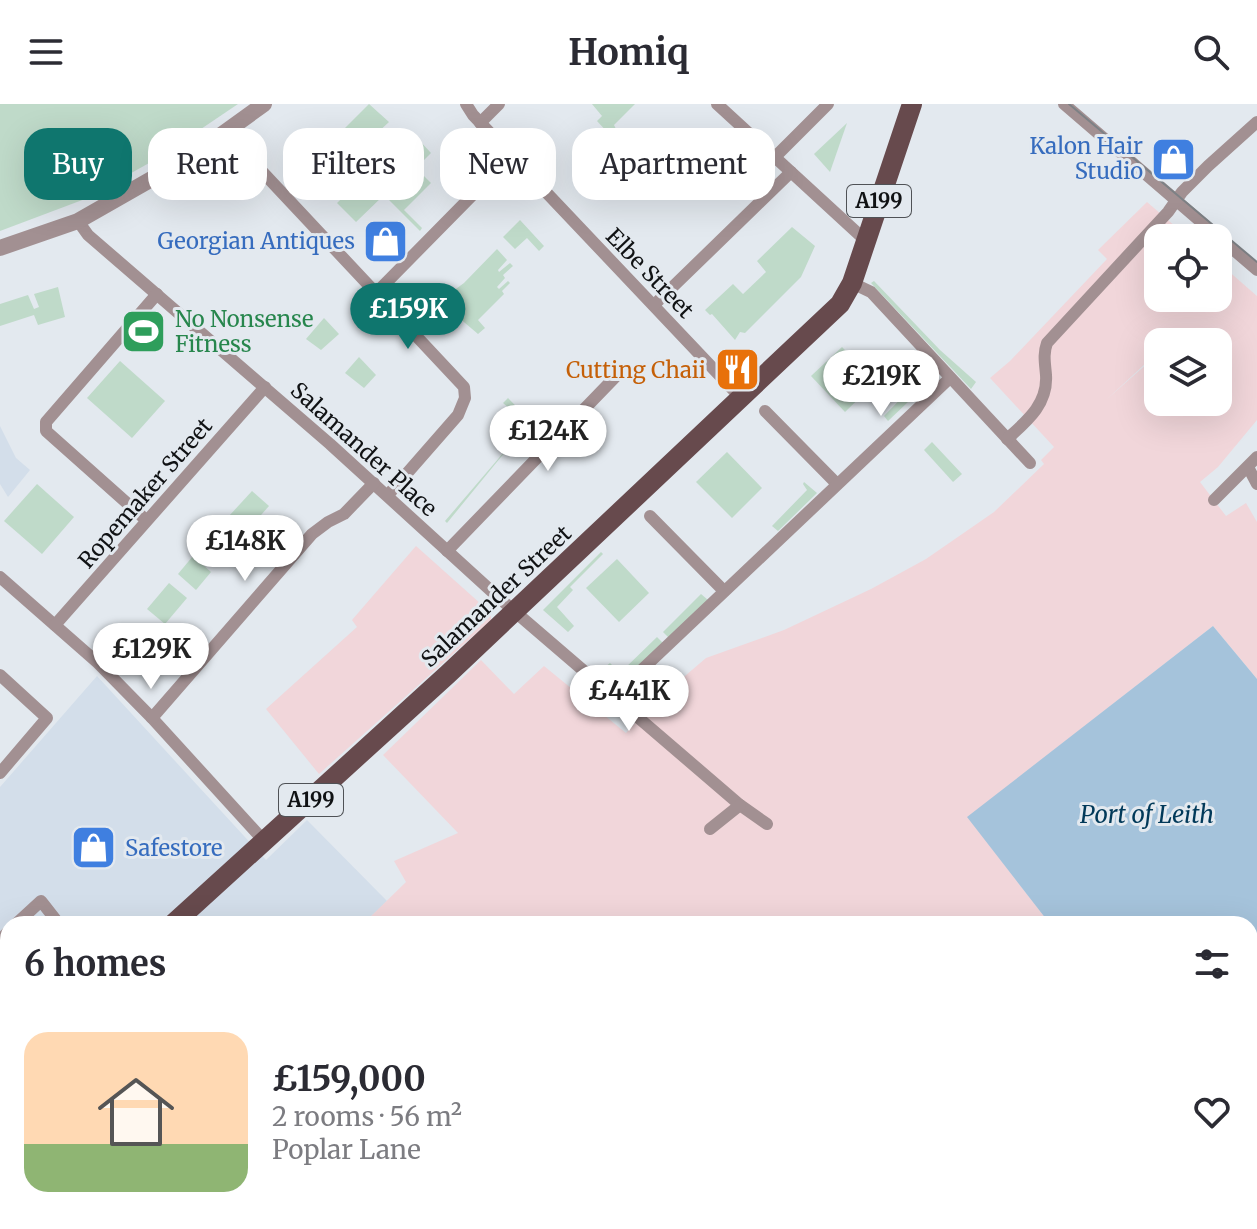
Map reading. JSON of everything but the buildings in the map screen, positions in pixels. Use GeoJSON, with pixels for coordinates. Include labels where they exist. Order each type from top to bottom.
{"type":"FeatureCollection","features":[{"type":"Feature","properties":{"kind":"main road","name":"A199"},"geometry":{"type":"LineString","coordinates":[[848,290],[912,104]]}},
{"type":"Feature","properties":{"kind":"main road","name":"Salamander Street"},"geometry":{"type":"LineString","coordinates":[[182,916],[515,611],[741,398],[848,290]]}},
{"type":"Feature","properties":{"kind":"street"},"geometry":{"type":"LineString","coordinates":[[233,128],[264,104]]}},
{"type":"Feature","properties":{"kind":"street","name":"Elbe Street"},"geometry":{"type":"LineString","coordinates":[[466,104],[485,128]]}},
{"type":"Feature","properties":{"kind":"street"},"geometry":{"type":"LineString","coordinates":[[480,123],[499,104]]}},
{"type":"Feature","properties":{"kind":"street"},"geometry":{"type":"LineString","coordinates":[[717,104],[743,128]]}},
{"type":"Feature","properties":{"kind":"street"},"geometry":{"type":"LineString","coordinates":[[828,104],[775,157],[865,240]]}},
{"type":"Feature","properties":{"kind":"street"},"geometry":{"type":"LineString","coordinates":[[1064,104],[1257,270]]}},
{"type":"Feature","properties":{"kind":"street"},"geometry":{"type":"LineString","coordinates":[[1007,439],[1028,420],[1042,401],[1046,388],[1044,353],[1047,343],[1208,166],[1257,122]]}},
{"type":"Feature","properties":{"kind":"street"},"geometry":{"type":"LineString","coordinates":[[654,305],[791,172]]}},
{"type":"Feature","properties":{"kind":"street"},"geometry":{"type":"LineString","coordinates":[[267,176],[462,382],[466,393],[458,415],[388,495]]}},
{"type":"Feature","properties":{"kind":"street"},"geometry":{"type":"LineString","coordinates":[[0,248],[71,224],[148,180]]}},
{"type":"Feature","properties":{"kind":"street"},"geometry":{"type":"LineString","coordinates":[[377,292],[468,200]]}},
{"type":"Feature","properties":{"kind":"street","name":"Elbe Street"},"geometry":{"type":"LineString","coordinates":[[553,200],[741,398]]}},
{"type":"Feature","properties":{"kind":"street","name":"Salamander Place"},"geometry":{"type":"LineString","coordinates":[[71,224],[88,235],[265,387],[613,697],[740,805],[767,824]]}},
{"type":"Feature","properties":{"kind":"street"},"geometry":{"type":"LineString","coordinates":[[848,290],[871,292],[1030,463]]}},
{"type":"Feature","properties":{"kind":"street"},"geometry":{"type":"LineString","coordinates":[[146,520],[46,431],[46,422],[157,294]]}},
{"type":"Feature","properties":{"kind":"street"},"geometry":{"type":"LineString","coordinates":[[447,551],[622,370]]}},
{"type":"Feature","properties":{"kind":"street"},"geometry":{"type":"LineString","coordinates":[[613,697],[950,378]]}},
{"type":"Feature","properties":{"kind":"street","name":"Ropemaker Street"},"geometry":{"type":"LineString","coordinates":[[55,625],[265,387]]}},
{"type":"Feature","properties":{"kind":"street"},"geometry":{"type":"LineString","coordinates":[[765,411],[837,484]]}},
{"type":"Feature","properties":{"kind":"street"},"geometry":{"type":"LineString","coordinates":[[1252,462],[1257,484]]}},
{"type":"Feature","properties":{"kind":"street"},"geometry":{"type":"LineString","coordinates":[[1214,500],[1252,462]]}},
{"type":"Feature","properties":{"kind":"street"},"geometry":{"type":"LineString","coordinates":[[152,718],[312,534],[344,514],[374,483]]}},
{"type":"Feature","properties":{"kind":"street"},"geometry":{"type":"LineString","coordinates":[[650,516],[724,591]]}},
{"type":"Feature","properties":{"kind":"street"},"geometry":{"type":"LineString","coordinates":[[0,577],[98,663],[265,842]]}},
{"type":"Feature","properties":{"kind":"street"},"geometry":{"type":"LineString","coordinates":[[0,675],[47,718],[0,773]]}},
{"type":"Feature","properties":{"kind":"street"},"geometry":{"type":"LineString","coordinates":[[710,829],[740,805]]}},
{"type":"Feature","properties":{"kind":"street"},"geometry":{"type":"LineString","coordinates":[[24,916],[41,901],[53,916]]}},
{"type":"Feature","properties":{"kind":"shaded area"},"geometry":{"type":"Polygon","coordinates":[[[1147,202],[1173,224],[1144,224],[1144,312],[1232,312],[1232,274],[1257,296],[1257,420],[1218,467],[1200,482],[1226,516],[1246,503],[1257,522],[1257,679],[1213,626],[968,817],[1044,916],[371,916],[406,882],[394,861],[458,833],[383,755],[481,660],[514,694],[544,666],[626,733],[651,705],[706,658],[784,630],[926,559],[994,512],[1044,464],[1041,460],[1054,447],[990,378],[1107,259],[1098,250],[1147,202]]]}},
{"type":"Feature","properties":{"kind":"shaded area"},"geometry":{"type":"Polygon","coordinates":[[[0,426],[16,458],[30,470],[8,497],[0,484],[0,426]]]}},
{"type":"Feature","properties":{"kind":"shaded area"},"geometry":{"type":"Polygon","coordinates":[[[416,546],[491,613],[491,620],[319,774],[266,709],[357,627],[352,620],[416,546]]]}},
{"type":"Feature","properties":{"kind":"shaded area"},"geometry":{"type":"Polygon","coordinates":[[[97,676],[266,860],[307,820],[387,901],[371,916],[0,916],[0,787],[97,676]]]}},
{"type":"Feature","properties":{"kind":"green space"},"geometry":{"type":"Polygon","coordinates":[[[0,104],[238,104],[202,128],[148,128],[148,164],[132,173],[132,128],[24,128],[24,200],[82,200],[0,231],[0,104]]]}},
{"type":"Feature","properties":{"kind":"green space"},"geometry":{"type":"Polygon","coordinates":[[[369,104],[389,122],[382,128],[345,128],[369,104]]]}},
{"type":"Feature","properties":{"kind":"green space"},"geometry":{"type":"Polygon","coordinates":[[[592,104],[635,104],[614,125],[616,128],[604,128],[597,121],[602,116],[592,104]]]}},
{"type":"Feature","properties":{"kind":"green space"},"geometry":{"type":"Polygon","coordinates":[[[847,123],[830,172],[814,154],[847,123]]]}},
{"type":"Feature","properties":{"kind":"green space"},"geometry":{"type":"Polygon","coordinates":[[[424,145],[431,153],[424,160],[424,145]]]}},
{"type":"Feature","properties":{"kind":"green space"},"geometry":{"type":"Polygon","coordinates":[[[424,176],[431,183],[424,190],[424,176]]]}},
{"type":"Feature","properties":{"kind":"green space"},"geometry":{"type":"Polygon","coordinates":[[[340,200],[379,200],[356,222],[337,203],[340,200]]]}},
{"type":"Feature","properties":{"kind":"green space"},"geometry":{"type":"Polygon","coordinates":[[[389,200],[414,200],[404,210],[422,228],[420,231],[389,200]]]}},
{"type":"Feature","properties":{"kind":"green space"},"geometry":{"type":"Polygon","coordinates":[[[520,220],[544,246],[539,251],[527,238],[515,249],[503,237],[520,220]]]}},
{"type":"Feature","properties":{"kind":"green space"},"geometry":{"type":"Polygon","coordinates":[[[792,227],[815,246],[801,277],[735,340],[705,310],[733,284],[743,294],[766,272],[757,261],[792,227]]]}},
{"type":"Feature","properties":{"kind":"green space"},"geometry":{"type":"Polygon","coordinates":[[[497,249],[507,260],[499,272],[510,263],[513,266],[503,275],[505,278],[497,287],[499,289],[508,281],[510,283],[502,291],[504,294],[478,320],[485,328],[478,334],[439,297],[464,283],[497,249]]]}},
{"type":"Feature","properties":{"kind":"green space"},"geometry":{"type":"Polygon","coordinates":[[[874,281],[940,350],[976,382],[971,389],[871,283],[874,281]]]}},
{"type":"Feature","properties":{"kind":"green space"},"geometry":{"type":"Polygon","coordinates":[[[58,287],[65,317],[38,325],[34,315],[0,326],[0,304],[28,295],[34,309],[39,307],[34,294],[58,287]]]}},
{"type":"Feature","properties":{"kind":"green space"},"geometry":{"type":"Polygon","coordinates":[[[324,318],[339,334],[321,350],[306,339],[324,318]]]}},
{"type":"Feature","properties":{"kind":"green space"},"geometry":{"type":"Polygon","coordinates":[[[842,347],[876,382],[845,412],[811,376],[842,347]]]}},
{"type":"Feature","properties":{"kind":"green space"},"geometry":{"type":"Polygon","coordinates":[[[359,357],[376,375],[364,388],[345,373],[359,357]]]}},
{"type":"Feature","properties":{"kind":"green space"},"geometry":{"type":"Polygon","coordinates":[[[120,361],[165,401],[132,438],[87,398],[120,361]]]}},
{"type":"Feature","properties":{"kind":"green space"},"geometry":{"type":"Polygon","coordinates":[[[911,366],[928,383],[888,421],[884,416],[919,380],[908,369],[911,366]]]}},
{"type":"Feature","properties":{"kind":"green space"},"geometry":{"type":"Polygon","coordinates":[[[508,398],[541,432],[537,437],[538,433],[503,403],[508,398]]]}},
{"type":"Feature","properties":{"kind":"green space"},"geometry":{"type":"Polygon","coordinates":[[[528,424],[447,523],[445,521],[528,424]]]}},
{"type":"Feature","properties":{"kind":"green space"},"geometry":{"type":"Polygon","coordinates":[[[932,442],[962,474],[953,482],[924,450],[932,442]]]}},
{"type":"Feature","properties":{"kind":"green space"},"geometry":{"type":"Polygon","coordinates":[[[727,452],[762,488],[732,518],[696,482],[727,452]]]}},
{"type":"Feature","properties":{"kind":"green space"},"geometry":{"type":"Polygon","coordinates":[[[804,482],[817,493],[778,531],[772,526],[807,490],[804,482]]]}},
{"type":"Feature","properties":{"kind":"green space"},"geometry":{"type":"Polygon","coordinates":[[[37,484],[74,517],[42,554],[4,521],[37,484]]]}},
{"type":"Feature","properties":{"kind":"green space"},"geometry":{"type":"Polygon","coordinates":[[[252,491],[269,506],[246,532],[229,516],[252,491]]]}},
{"type":"Feature","properties":{"kind":"green space"},"geometry":{"type":"Polygon","coordinates":[[[220,526],[238,542],[223,559],[205,543],[220,526]]]}},
{"type":"Feature","properties":{"kind":"green space"},"geometry":{"type":"Polygon","coordinates":[[[601,552],[603,554],[570,587],[573,590],[557,607],[574,626],[568,632],[543,610],[601,552]]]}},
{"type":"Feature","properties":{"kind":"green space"},"geometry":{"type":"Polygon","coordinates":[[[193,556],[211,572],[196,590],[178,574],[193,556]]]}},
{"type":"Feature","properties":{"kind":"green space"},"geometry":{"type":"Polygon","coordinates":[[[617,559],[649,593],[619,622],[586,588],[617,559]]]}},
{"type":"Feature","properties":{"kind":"green space"},"geometry":{"type":"Polygon","coordinates":[[[169,583],[187,598],[165,624],[147,609],[169,583]]]}},
{"type":"Feature","properties":{"kind":"green space"},"geometry":{"type":"Polygon","coordinates":[[[701,594],[708,600],[669,638],[663,632],[701,594]]]}},
{"type":"Feature","properties":{"kind":"green space"},"geometry":{"type":"Polygon","coordinates":[[[657,637],[664,644],[621,683],[604,668],[610,663],[620,673],[657,637]]]}},
{"type":"Feature","properties":{"kind":"water","name":"Port of Leith"},"geometry":{"type":"Polygon","coordinates":[[[1213,626],[1257,679],[1257,916],[1044,916],[967,817],[1213,626]]]}},
{"type":"Feature","properties":{"kind":"tram line"},"geometry":{"type":"LineString","coordinates":[[1069,104],[1257,262]]}},
{"type":"Feature","properties":{"kind":"place","name":"Kalon Hair Studio"},"geometry":{"type":"Point","coordinates":[1174,159]}},
{"type":"Feature","properties":{"kind":"place","name":"Georgian Antiques"},"geometry":{"type":"Point","coordinates":[386,241]}},
{"type":"Feature","properties":{"kind":"place","name":"No Nonsense Fitness"},"geometry":{"type":"Point","coordinates":[144,332]}},
{"type":"Feature","properties":{"kind":"place","name":"Cutting Chaii"},"geometry":{"type":"Point","coordinates":[737,370]}},
{"type":"Feature","properties":{"kind":"place","name":"Safestore"},"geometry":{"type":"Point","coordinates":[94,848]}}]}
